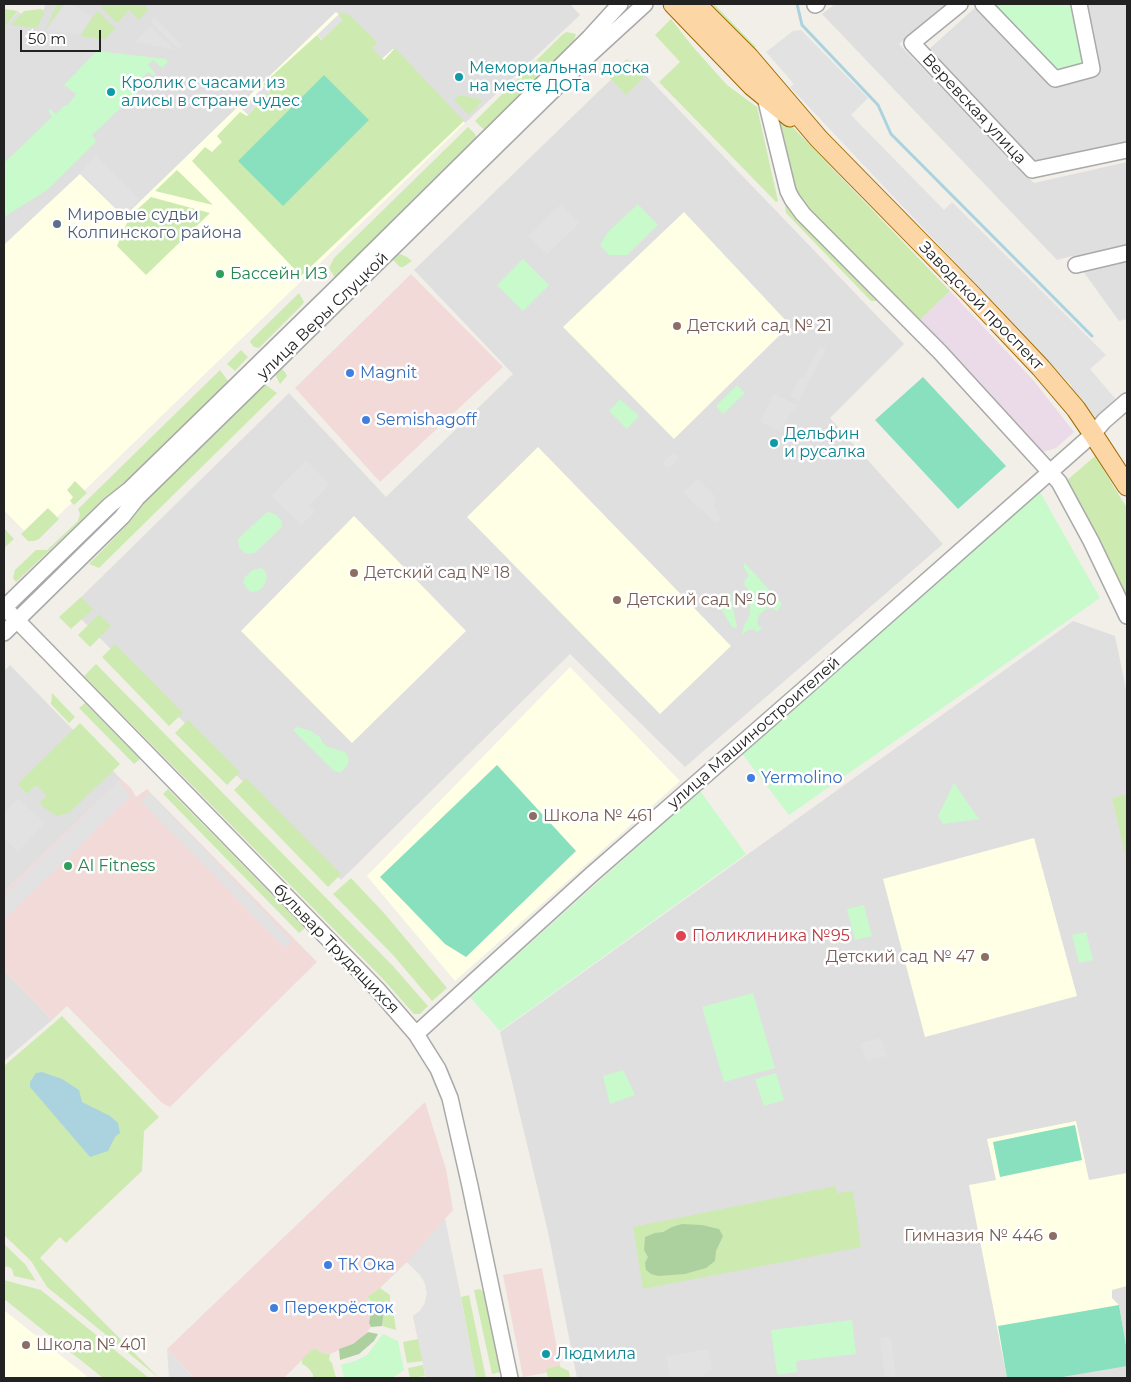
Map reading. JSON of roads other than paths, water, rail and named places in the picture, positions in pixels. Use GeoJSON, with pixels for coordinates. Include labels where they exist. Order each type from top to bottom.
{"type":"FeatureCollection","features":[{"type":"Feature","properties":{"kind":"main road","name":"Заводской проспект"},"geometry":{"type":"LineString","coordinates":[[673,4],[752,86],[819,140]]}},
{"type":"Feature","properties":{"kind":"main road","name":"Заводской проспект"},"geometry":{"type":"LineString","coordinates":[[696,4],[750,57],[819,140],[1008,332],[1057,387],[1093,434],[1127,486]]}},
{"type":"Feature","properties":{"kind":"street","name":"улица Веры Слуцкой"},"geometry":{"type":"LineString","coordinates":[[4,607],[110,505],[129,490],[332,292],[589,38],[620,4]]}},
{"type":"Feature","properties":{"kind":"street","name":"улица Веры Слуцкой"},"geometry":{"type":"LineString","coordinates":[[4,633],[122,518],[138,498],[586,58],[646,4]]}},
{"type":"Feature","properties":{"kind":"street","name":"Веревская улица"},"geometry":{"type":"LineString","coordinates":[[960,4],[912,43],[1032,170],[1127,150]]}},
{"type":"Feature","properties":{"kind":"street"},"geometry":{"type":"LineString","coordinates":[[983,4],[1055,79],[1092,69],[1079,4]]}},
{"type":"Feature","properties":{"kind":"street"},"geometry":{"type":"LineString","coordinates":[[765,97],[788,191],[797,206],[940,352],[1059,482],[1091,541],[1127,616]]}},
{"type":"Feature","properties":{"kind":"street"},"geometry":{"type":"LineString","coordinates":[[1076,265],[1127,253]]}},
{"type":"Feature","properties":{"kind":"street","name":"улица Машиностроителей"},"geometry":{"type":"LineString","coordinates":[[416,1034],[592,875],[1093,434],[1104,421],[1127,401]]}},
{"type":"Feature","properties":{"kind":"street","name":"бульвар Трудящихся"},"geometry":{"type":"LineString","coordinates":[[4,607],[377,989],[416,1034],[438,1068],[450,1098],[510,1378]]}},
{"type":"Feature","properties":{"kind":"water"},"geometry":{"type":"Polygon","coordinates":[[[42,1072],[62,1079],[79,1090],[82,1102],[110,1116],[118,1123],[120,1133],[115,1137],[108,1151],[90,1157],[30,1087],[30,1082],[36,1073],[42,1072]]]}},
{"type":"Feature","properties":{"kind":"waterway"},"geometry":{"type":"LineString","coordinates":[[797,4],[802,25],[878,105],[891,134],[1092,336]]}},
{"type":"Feature","properties":{"kind":"place","name":"Мемориальная доска на месте ДОТа"},"geometry":{"type":"Point","coordinates":[459,77]}},
{"type":"Feature","properties":{"kind":"place","name":"Кролик с часами из алисы в стране чудес"},"geometry":{"type":"Point","coordinates":[111,92]}},
{"type":"Feature","properties":{"kind":"place","name":"Мировые судьи Колпинского района"},"geometry":{"type":"Point","coordinates":[57,224]}},
{"type":"Feature","properties":{"kind":"place","name":"Бассейн ИЗ"},"geometry":{"type":"Point","coordinates":[220,274]}},
{"type":"Feature","properties":{"kind":"place","name":"Детский сад № 21"},"geometry":{"type":"Point","coordinates":[677,326]}},
{"type":"Feature","properties":{"kind":"place","name":"Magnit"},"geometry":{"type":"Point","coordinates":[350,373]}},
{"type":"Feature","properties":{"kind":"place","name":"Semishagoff"},"geometry":{"type":"Point","coordinates":[366,420]}},
{"type":"Feature","properties":{"kind":"place","name":"Дельфин и русалка"},"geometry":{"type":"Point","coordinates":[774,443]}},
{"type":"Feature","properties":{"kind":"place","name":"Детский сад № 18"},"geometry":{"type":"Point","coordinates":[354,573]}},
{"type":"Feature","properties":{"kind":"place","name":"Детский сад № 50"},"geometry":{"type":"Point","coordinates":[617,600]}},
{"type":"Feature","properties":{"kind":"place","name":"Yermolino"},"geometry":{"type":"Point","coordinates":[751,778]}},
{"type":"Feature","properties":{"kind":"place","name":"Школа № 461"},"geometry":{"type":"Point","coordinates":[533,816]}},
{"type":"Feature","properties":{"kind":"place","name":"AI Fitness"},"geometry":{"type":"Point","coordinates":[68,866]}},
{"type":"Feature","properties":{"kind":"place","name":"Поликлиника №95"},"geometry":{"type":"Point","coordinates":[681,936]}},
{"type":"Feature","properties":{"kind":"place","name":"Детский сад № 47"},"geometry":{"type":"Point","coordinates":[985,957]}},
{"type":"Feature","properties":{"kind":"place","name":"Гимназия № 446"},"geometry":{"type":"Point","coordinates":[1053,1236]}},
{"type":"Feature","properties":{"kind":"place","name":"ТК Ока"},"geometry":{"type":"Point","coordinates":[328,1265]}},
{"type":"Feature","properties":{"kind":"place","name":"Перекрёсток"},"geometry":{"type":"Point","coordinates":[274,1308]}},
{"type":"Feature","properties":{"kind":"place","name":"Школа № 401"},"geometry":{"type":"Point","coordinates":[26,1345]}},
{"type":"Feature","properties":{"kind":"place","name":"Людмила"},"geometry":{"type":"Point","coordinates":[546,1354]}}]}
